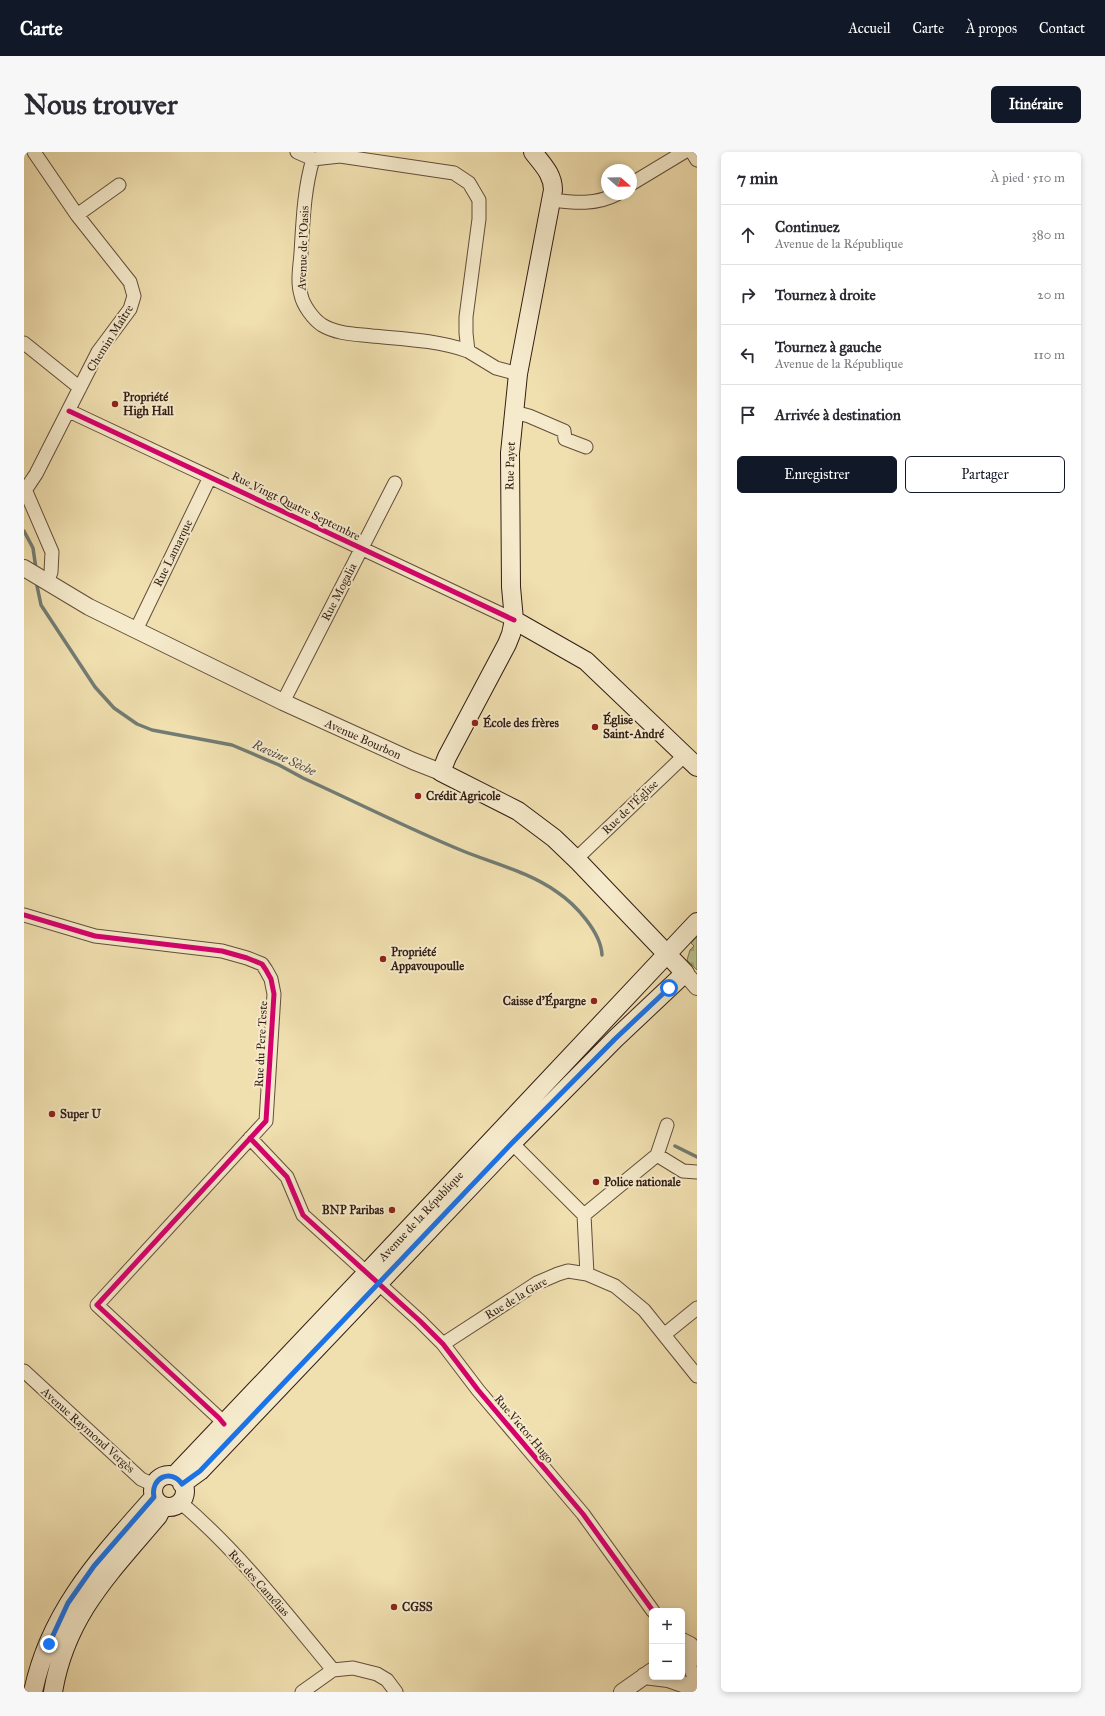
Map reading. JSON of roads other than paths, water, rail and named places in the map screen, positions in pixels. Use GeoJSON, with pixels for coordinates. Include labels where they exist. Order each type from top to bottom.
{"type":"FeatureCollection","features":[{"type":"Feature","properties":{"kind":"main road","name":"Rue Payet"},"geometry":{"type":"LineString","coordinates":[[441,772],[447,757],[507,644],[514,620],[511,588],[509,482],[510,453],[518,374],[552,200],[553,183],[549,173],[533,152]]}},
{"type":"Feature","properties":{"kind":"main road"},"geometry":{"type":"LineString","coordinates":[[514,620],[586,661],[691,761]]}},
{"type":"Feature","properties":{"kind":"main road","name":"Avenue Bourbon"},"geometry":{"type":"LineString","coordinates":[[441,772],[518,811],[554,838],[576,859],[684,973]]}},
{"type":"Feature","properties":{"kind":"main road","name":"Avenue de la République"},"geometry":{"type":"LineString","coordinates":[[178,1480],[200,1471],[372,1278],[697,922]]}},
{"type":"Feature","properties":{"kind":"main road","name":"Avenue de la République"},"geometry":{"type":"LineString","coordinates":[[178,1480],[224,1424],[684,973]]}},
{"type":"Feature","properties":{"kind":"main road"},"geometry":{"type":"LineString","coordinates":[[33,1692],[41,1664],[59,1620],[68,1603],[94,1566],[163,1498],[184,1493],[178,1480],[164,1476],[163,1498],[158,1516],[98,1586],[82,1610],[63,1653],[53,1692]]}},
{"type":"Feature","properties":{"kind":"street","name":"Chemin Maître"},"geometry":{"type":"LineString","coordinates":[[25,488],[36,474],[98,352],[130,309],[134,296],[130,282],[77,215],[34,152]]}},
{"type":"Feature","properties":{"kind":"street"},"geometry":{"type":"LineString","coordinates":[[296,152],[311,156],[340,156],[454,174],[469,183],[479,200],[480,219],[466,317],[468,350]]}},
{"type":"Feature","properties":{"kind":"street"},"geometry":{"type":"LineString","coordinates":[[637,180],[684,152]]}},
{"type":"Feature","properties":{"kind":"street"},"geometry":{"type":"LineString","coordinates":[[692,152],[697,160]]}},
{"type":"Feature","properties":{"kind":"street","name":"Avenue de l'Oasis"},"geometry":{"type":"LineString","coordinates":[[311,156],[303,212],[299,284],[301,296],[305,306],[320,324],[343,333],[452,345],[468,350],[496,368],[518,374]]}},
{"type":"Feature","properties":{"kind":"street"},"geometry":{"type":"LineString","coordinates":[[77,215],[119,185]]}},
{"type":"Feature","properties":{"kind":"street"},"geometry":{"type":"LineString","coordinates":[[552,200],[586,203],[599,202],[604,200]]}},
{"type":"Feature","properties":{"kind":"street"},"geometry":{"type":"LineString","coordinates":[[24,343],[80,388]]}},
{"type":"Feature","properties":{"kind":"street","name":"Rue Vingt Quatre Septembre"},"geometry":{"type":"LineString","coordinates":[[69,411],[514,620]]}},
{"type":"Feature","properties":{"kind":"street"},"geometry":{"type":"LineString","coordinates":[[514,412],[529,416],[564,431],[565,439],[586,447]]}},
{"type":"Feature","properties":{"kind":"street","name":"Rue Lamarque"},"geometry":{"type":"LineString","coordinates":[[136,630],[210,477]]}},
{"type":"Feature","properties":{"kind":"street","name":"Rue Mogalia"},"geometry":{"type":"LineString","coordinates":[[283,702],[395,483]]}},
{"type":"Feature","properties":{"kind":"street"},"geometry":{"type":"LineString","coordinates":[[25,488],[52,552],[51,567],[45,580]]}},
{"type":"Feature","properties":{"kind":"street","name":"Avenue Bourbon"},"geometry":{"type":"LineString","coordinates":[[25,569],[89,607],[283,702],[413,761],[441,772]]}},
{"type":"Feature","properties":{"kind":"street","name":"Rue de l'Église"},"geometry":{"type":"LineString","coordinates":[[576,859],[691,761]]}},
{"type":"Feature","properties":{"kind":"street","name":"Rue du Pere Teste"},"geometry":{"type":"LineString","coordinates":[[24,915],[95,936],[222,951],[262,964],[271,979],[274,994],[266,1121],[97,1305],[224,1424]]}},
{"type":"Feature","properties":{"kind":"street"},"geometry":{"type":"LineString","coordinates":[[684,973],[697,987]]}},
{"type":"Feature","properties":{"kind":"street"},"geometry":{"type":"LineString","coordinates":[[584,1215],[657,1155],[667,1126]]}},
{"type":"Feature","properties":{"kind":"street","name":"Rue Victor Hugo"},"geometry":{"type":"LineString","coordinates":[[250,1138],[287,1177],[303,1215],[420,1321],[443,1344],[453,1359],[583,1514],[651,1608]]}},
{"type":"Feature","properties":{"kind":"street"},"geometry":{"type":"LineString","coordinates":[[512,1143],[584,1215],[587,1274]]}},
{"type":"Feature","properties":{"kind":"street"},"geometry":{"type":"LineString","coordinates":[[657,1155],[683,1171],[697,1172]]}},
{"type":"Feature","properties":{"kind":"street","name":"Rue de la Gare"},"geometry":{"type":"LineString","coordinates":[[443,1344],[537,1283],[558,1274],[568,1272],[587,1274],[615,1286],[644,1310],[665,1334],[697,1376]]}},
{"type":"Feature","properties":{"kind":"street"},"geometry":{"type":"LineString","coordinates":[[665,1334],[697,1308]]}},
{"type":"Feature","properties":{"kind":"street"},"geometry":{"type":"LineString","coordinates":[[453,1359],[454,1343],[457,1335]]}},
{"type":"Feature","properties":{"kind":"street","name":"Avenue Raymond Vergès"},"geometry":{"type":"LineString","coordinates":[[24,1371],[163,1498]]}},
{"type":"Feature","properties":{"kind":"street","name":"Rue des Camélias"},"geometry":{"type":"LineString","coordinates":[[163,1498],[199,1518],[266,1588],[333,1670]]}},
{"type":"Feature","properties":{"kind":"street"},"geometry":{"type":"LineString","coordinates":[[690,1642],[693,1656],[685,1664],[697,1684]]}},
{"type":"Feature","properties":{"kind":"street"},"geometry":{"type":"LineString","coordinates":[[302,1692],[333,1670],[353,1668],[377,1674],[387,1680],[396,1692]]}},
{"type":"Feature","properties":{"kind":"street"},"geometry":{"type":"LineString","coordinates":[[622,1692],[648,1674],[697,1689]]}},
{"type":"Feature","properties":{"kind":"waterway","name":"Ravine Sèche"},"geometry":{"type":"LineString","coordinates":[[24,531],[33,548],[36,569]]}},
{"type":"Feature","properties":{"kind":"waterway","name":"Ravine Sèche"},"geometry":{"type":"LineString","coordinates":[[36,581],[41,605],[95,687],[114,708],[137,724],[152,730],[232,745],[279,765],[303,778],[423,834],[535,879],[564,897],[579,911],[586,919],[597,937],[601,946],[602,955]]}},
{"type":"Feature","properties":{"kind":"waterway","name":"Ravine Sèche"},"geometry":{"type":"LineString","coordinates":[[675,1146],[697,1157]]}},
{"type":"Feature","properties":{"kind":"place","name":"Propriété High Hall"},"geometry":{"type":"Point","coordinates":[115,404]}},
{"type":"Feature","properties":{"kind":"place","name":"École des frères"},"geometry":{"type":"Point","coordinates":[475,723]}},
{"type":"Feature","properties":{"kind":"place","name":"Église Saint-André"},"geometry":{"type":"Point","coordinates":[595,727]}},
{"type":"Feature","properties":{"kind":"place","name":"Crédit Agricole"},"geometry":{"type":"Point","coordinates":[418,796]}},
{"type":"Feature","properties":{"kind":"place","name":"Propriété Appavoupoulle"},"geometry":{"type":"Point","coordinates":[383,959]}},
{"type":"Feature","properties":{"kind":"place","name":"Caisse d'Épargne"},"geometry":{"type":"Point","coordinates":[594,1001]}},
{"type":"Feature","properties":{"kind":"place","name":"Super U"},"geometry":{"type":"Point","coordinates":[52,1114]}},
{"type":"Feature","properties":{"kind":"place","name":"Police nationale"},"geometry":{"type":"Point","coordinates":[596,1182]}},
{"type":"Feature","properties":{"kind":"place","name":"BNP Paribas"},"geometry":{"type":"Point","coordinates":[392,1210]}},
{"type":"Feature","properties":{"kind":"place","name":"CGSS"},"geometry":{"type":"Point","coordinates":[394,1607]}}]}
